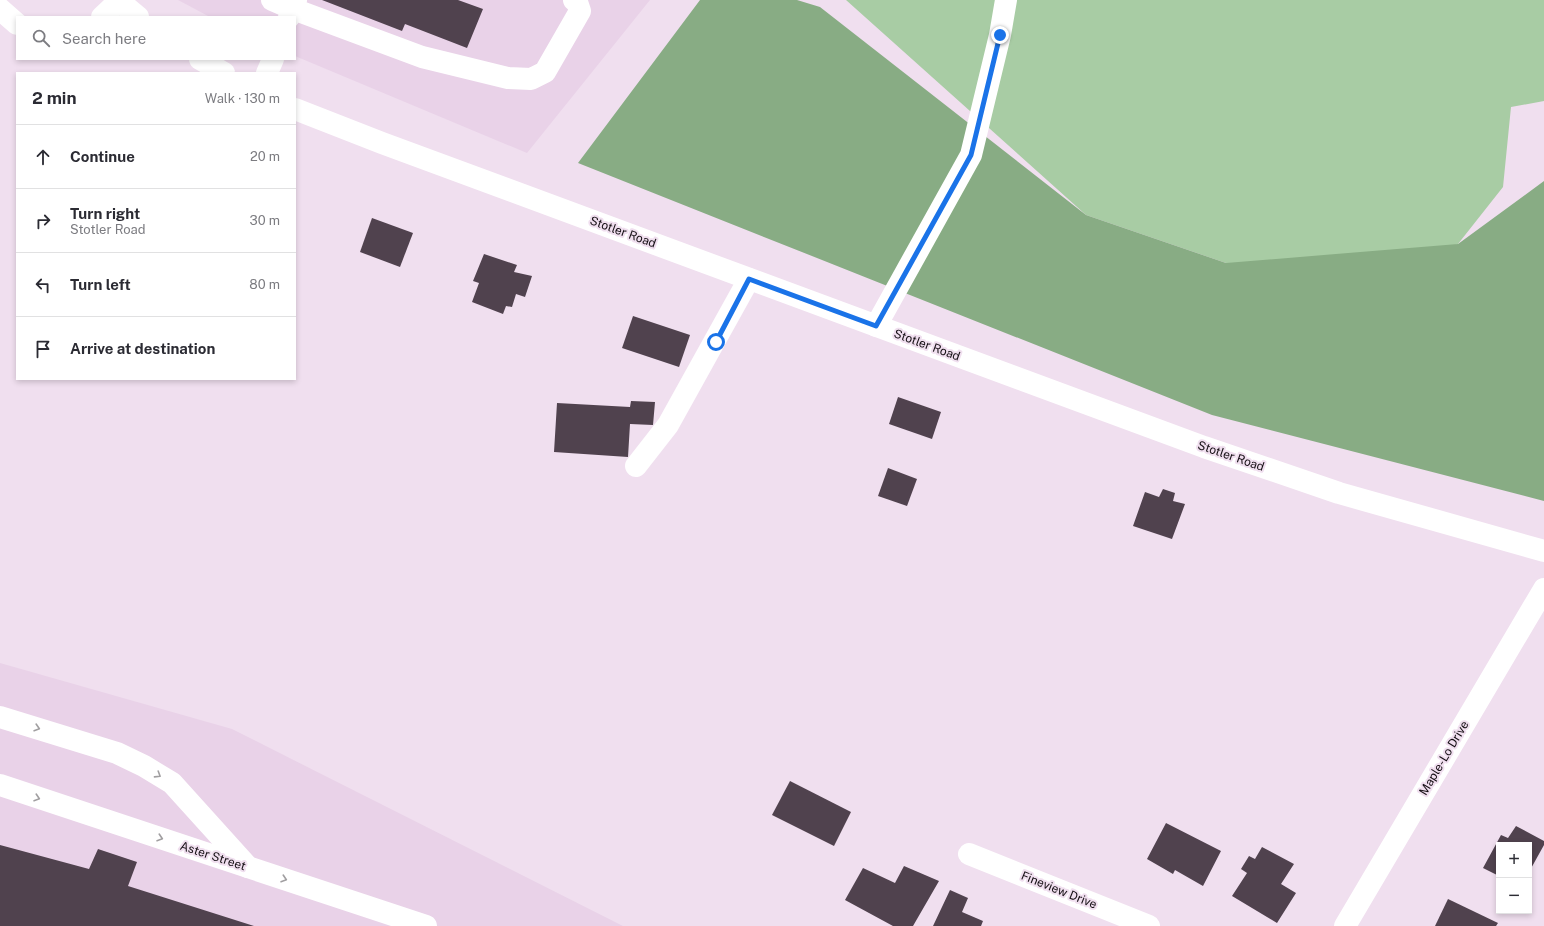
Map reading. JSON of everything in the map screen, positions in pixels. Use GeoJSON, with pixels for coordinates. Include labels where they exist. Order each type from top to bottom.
{"type":"FeatureCollection","features":[{"type":"Feature","properties":{"kind":"street"},"geometry":{"type":"LineString","coordinates":[[103,16],[118,0],[137,16]]}},
{"type":"Feature","properties":{"kind":"street"},"geometry":{"type":"LineString","coordinates":[[272,0],[422,56],[508,78],[531,79],[545,72],[580,11],[577,2],[574,0]]}},
{"type":"Feature","properties":{"kind":"street"},"geometry":{"type":"LineString","coordinates":[[876,326],[971,155],[1000,35],[1006,0]]}},
{"type":"Feature","properties":{"kind":"street"},"geometry":{"type":"LineString","coordinates":[[0,9],[16,23]]}},
{"type":"Feature","properties":{"kind":"street"},"geometry":{"type":"LineString","coordinates":[[202,60],[222,72]]}},
{"type":"Feature","properties":{"kind":"street"},"geometry":{"type":"LineString","coordinates":[[267,72],[272,60]]}},
{"type":"Feature","properties":{"kind":"street","name":"Stotler Road"},"geometry":{"type":"LineString","coordinates":[[296,109],[382,143],[1204,447],[1331,491],[1544,552]]}},
{"type":"Feature","properties":{"kind":"street"},"geometry":{"type":"LineString","coordinates":[[636,466],[668,425],[749,279]]}},
{"type":"Feature","properties":{"kind":"street","name":"Maple-Lo Drive"},"geometry":{"type":"LineString","coordinates":[[1345,926],[1544,589]]}},
{"type":"Feature","properties":{"kind":"street"},"geometry":{"type":"LineString","coordinates":[[0,717],[117,753],[144,766],[172,783],[249,868]]}},
{"type":"Feature","properties":{"kind":"street","name":"Aster Street"},"geometry":{"type":"LineString","coordinates":[[0,785],[426,926]]}},
{"type":"Feature","properties":{"kind":"street","name":"Fineview Drive"},"geometry":{"type":"LineString","coordinates":[[969,854],[1150,926]]}},
{"type":"Feature","properties":{"kind":"shaded area"},"geometry":{"type":"Polygon","coordinates":[[[178,0],[650,0],[527,153],[296,56],[296,16],[208,16],[178,0]]]}},
{"type":"Feature","properties":{"kind":"shaded area"},"geometry":{"type":"Polygon","coordinates":[[[0,663],[232,729],[623,926],[0,926],[0,663]]]}},
{"type":"Feature","properties":{"kind":"green space"},"geometry":{"type":"Polygon","coordinates":[[[700,0],[797,0],[820,7],[1086,215],[1226,263],[1458,244],[1544,181],[1544,501],[1212,415],[578,163],[700,0]]]}},
{"type":"Feature","properties":{"kind":"green space"},"geometry":{"type":"Polygon","coordinates":[[[846,0],[1544,0],[1544,101],[1511,107],[1503,187],[1458,244],[1392,271],[1226,263],[1086,215],[846,0]]]}},
{"type":"Feature","properties":{"kind":"building"},"geometry":{"type":"Polygon","coordinates":[[[322,0],[458,0],[483,9],[467,48],[405,24],[402,31],[322,0]]]}},
{"type":"Feature","properties":{"kind":"building"},"geometry":{"type":"Polygon","coordinates":[[[372,218],[413,233],[400,267],[360,252],[372,218]]]}},
{"type":"Feature","properties":{"kind":"building"},"geometry":{"type":"Polygon","coordinates":[[[484,254],[517,265],[514,272],[532,276],[525,297],[516,294],[512,307],[506,306],[503,314],[472,302],[479,283],[473,281],[484,254]]]}},
{"type":"Feature","properties":{"kind":"building"},"geometry":{"type":"Polygon","coordinates":[[[633,316],[690,335],[679,367],[622,348],[633,316]]]}},
{"type":"Feature","properties":{"kind":"building"},"geometry":{"type":"Polygon","coordinates":[[[898,397],[941,412],[932,439],[889,424],[898,397]]]}},
{"type":"Feature","properties":{"kind":"building"},"geometry":{"type":"Polygon","coordinates":[[[631,401],[655,402],[653,425],[630,424],[628,457],[554,452],[557,403],[630,407],[631,401]]]}},
{"type":"Feature","properties":{"kind":"building"},"geometry":{"type":"Polygon","coordinates":[[[888,468],[917,479],[907,506],[878,496],[888,468]]]}},
{"type":"Feature","properties":{"kind":"building"},"geometry":{"type":"Polygon","coordinates":[[[1163,489],[1175,493],[1173,501],[1185,504],[1172,539],[1133,526],[1145,492],[1159,497],[1163,489]]]}},
{"type":"Feature","properties":{"kind":"building"},"geometry":{"type":"Polygon","coordinates":[[[790,781],[851,812],[834,846],[772,815],[790,781]]]}},
{"type":"Feature","properties":{"kind":"building"},"geometry":{"type":"Polygon","coordinates":[[[1166,823],[1221,851],[1203,886],[1175,870],[1173,874],[1147,859],[1166,823]]]}},
{"type":"Feature","properties":{"kind":"building"},"geometry":{"type":"Polygon","coordinates":[[[1516,826],[1544,841],[1544,845],[1532,867],[1532,842],[1497,842],[1501,835],[1508,838],[1516,826]]]}},
{"type":"Feature","properties":{"kind":"building"},"geometry":{"type":"Polygon","coordinates":[[[1496,844],[1496,874],[1483,868],[1496,844]]]}},
{"type":"Feature","properties":{"kind":"building"},"geometry":{"type":"Polygon","coordinates":[[[0,845],[89,869],[98,849],[137,862],[128,886],[254,926],[0,926],[0,845]]]}},
{"type":"Feature","properties":{"kind":"building"},"geometry":{"type":"Polygon","coordinates":[[[1262,847],[1294,864],[1281,884],[1296,893],[1277,923],[1232,896],[1247,873],[1241,869],[1249,856],[1255,859],[1262,847]]]}},
{"type":"Feature","properties":{"kind":"building"},"geometry":{"type":"Polygon","coordinates":[[[904,866],[939,881],[913,926],[893,926],[845,900],[863,868],[895,883],[904,866]]]}},
{"type":"Feature","properties":{"kind":"building"},"geometry":{"type":"Polygon","coordinates":[[[950,890],[968,898],[962,912],[983,921],[981,926],[933,926],[950,890]]]}},
{"type":"Feature","properties":{"kind":"building"},"geometry":{"type":"Polygon","coordinates":[[[1448,899],[1498,923],[1496,926],[1435,926],[1448,899]]]}},
{"type":"Feature","properties":{"kind":"route"},"geometry":{"type":"LineString","coordinates":[[716,342],[749,279],[876,326],[971,155],[1000,35]]}}]}
